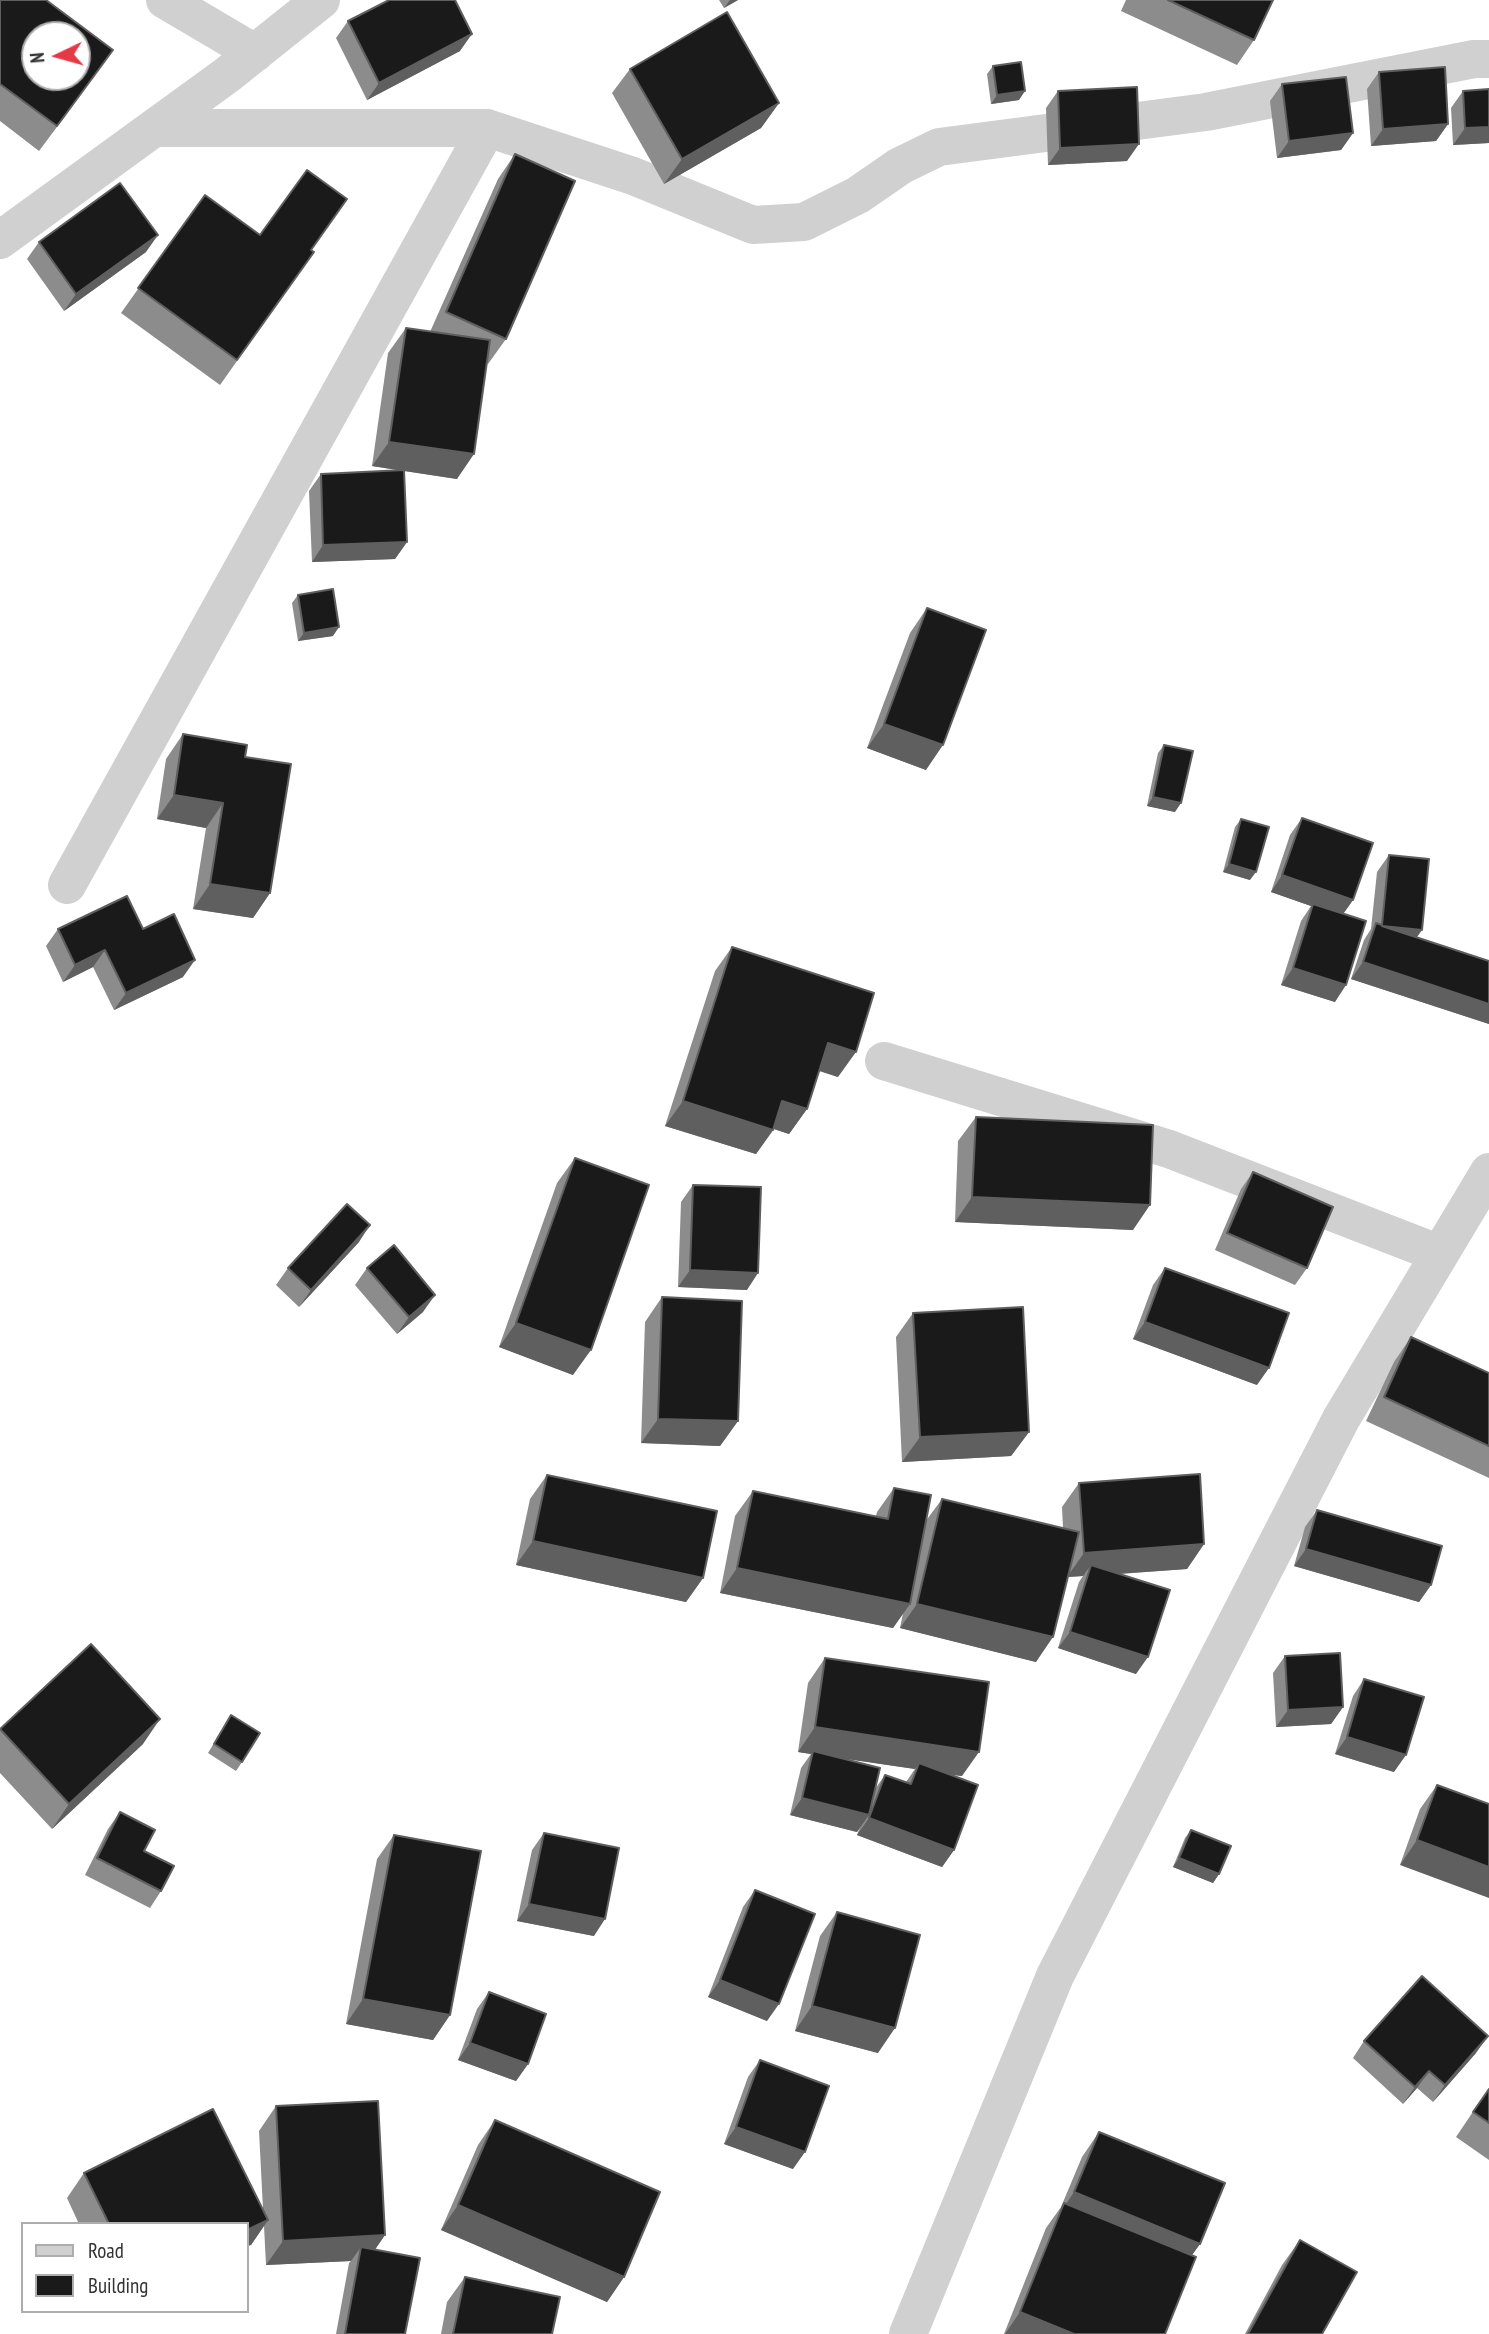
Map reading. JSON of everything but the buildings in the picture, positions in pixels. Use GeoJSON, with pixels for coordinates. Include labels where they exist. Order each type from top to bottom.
{"type":"FeatureCollection","features":[{"type":"Feature","properties":{"kind":"street"},"geometry":{"type":"LineString","coordinates":[[164,0],[255,53]]}},
{"type":"Feature","properties":{"kind":"street"},"geometry":{"type":"LineString","coordinates":[[0,240],[155,128],[321,0]]}},
{"type":"Feature","properties":{"kind":"street"},"geometry":{"type":"LineString","coordinates":[[155,128],[487,128],[633,176],[753,225],[804,222],[858,195],[900,166],[939,147],[1206,112],[1474,59],[1489,59]]}},
{"type":"Feature","properties":{"kind":"street"},"geometry":{"type":"LineString","coordinates":[[67,885],[487,128]]}},
{"type":"Feature","properties":{"kind":"street"},"geometry":{"type":"LineString","coordinates":[[884,1061],[1169,1149],[1440,1254]]}},
{"type":"Feature","properties":{"kind":"street"},"geometry":{"type":"LineString","coordinates":[[908,2334],[1055,1976],[1341,1419],[1489,1172]]}}]}
